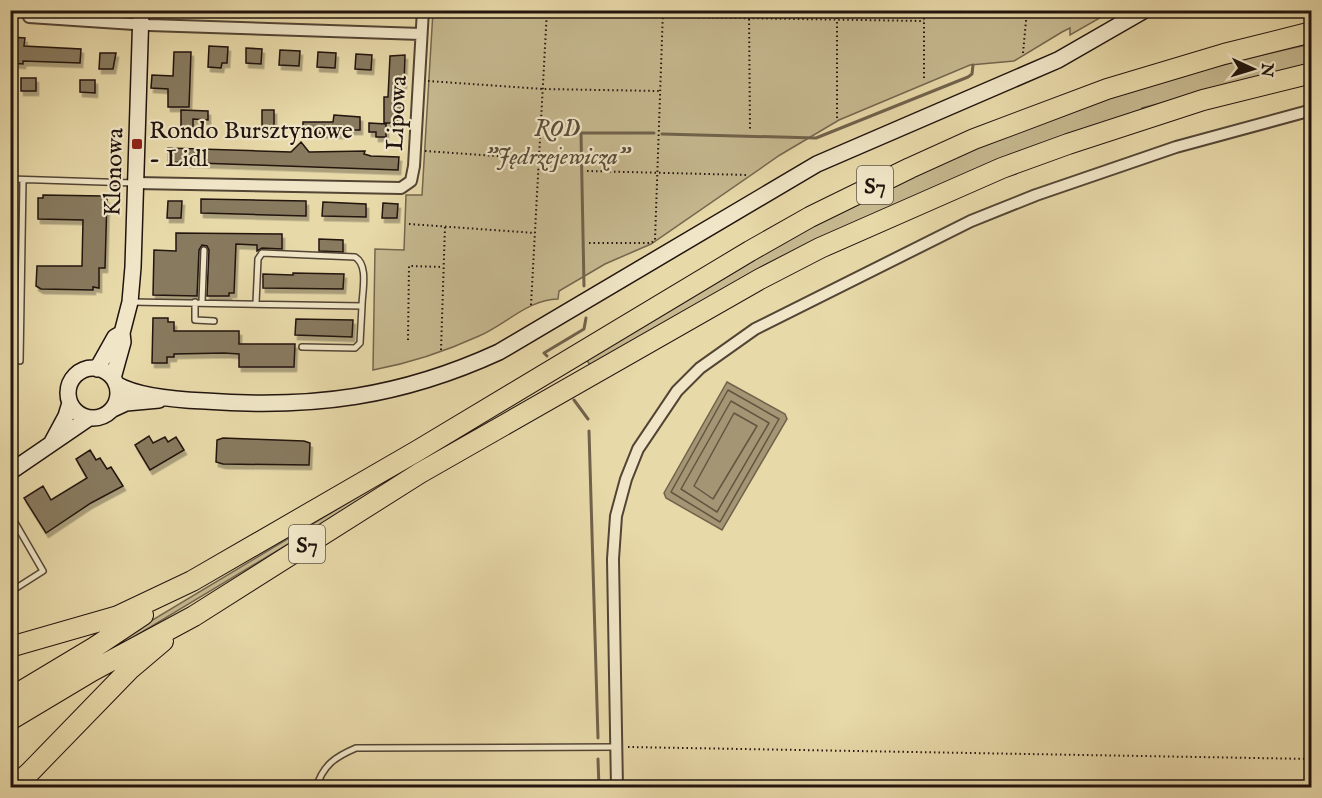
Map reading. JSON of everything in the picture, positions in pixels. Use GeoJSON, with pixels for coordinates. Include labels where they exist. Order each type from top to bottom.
{"type":"FeatureCollection","features":[{"type":"Feature","properties":{"kind":"highway","name":"S7"},"geometry":{"type":"LineString","coordinates":[[10,698],[95,647],[192,581],[417,451],[810,217],[974,138],[1107,89],[1224,54],[1311,32]]}},
{"type":"Feature","properties":{"kind":"highway","name":"S7"},"geometry":{"type":"LineString","coordinates":[[10,720],[117,657],[194,616],[420,473],[760,279],[820,248],[992,172],[1068,144],[1203,100],[1311,73]]}},
{"type":"Feature","properties":{"kind":"highway"},"geometry":{"type":"LineString","coordinates":[[10,647],[118,616],[192,581]]}},
{"type":"Feature","properties":{"kind":"highway"},"geometry":{"type":"LineString","coordinates":[[12,788],[129,669],[194,616]]}},
{"type":"Feature","properties":{"kind":"street","name":"Lipowa"},"geometry":{"type":"LineString","coordinates":[[136,183],[401,188],[411,182],[414,166],[423,10]]}},
{"type":"Feature","properties":{"kind":"street"},"geometry":{"type":"LineString","coordinates":[[10,472],[89,418],[102,417],[126,403],[164,398],[272,405],[336,401],[407,387],[462,368],[499,352],[817,164],[1058,60],[1146,10]]}},
{"type":"Feature","properties":{"kind":"street"},"geometry":{"type":"LineString","coordinates":[[29,17],[141,17],[421,34]]}},
{"type":"Feature","properties":{"kind":"street","name":"Klonowa"},"geometry":{"type":"LineString","coordinates":[[115,381],[122,349],[122,333],[130,302],[141,17]]}},
{"type":"Feature","properties":{"kind":"street"},"geometry":{"type":"LineString","coordinates":[[617,788],[613,559],[616,516],[626,479],[638,449],[677,391],[700,368],[754,329],[971,221],[1047,191],[1176,147],[1311,110]]}},
{"type":"Feature","properties":{"kind":"street","name":"Klonowa"},"geometry":{"type":"LineString","coordinates":[[97,369],[116,337],[122,333]]}},
{"type":"Feature","properties":{"kind":"street"},"geometry":{"type":"LineString","coordinates":[[52,442],[66,416],[70,403],[68,390],[73,378],[84,370],[97,369],[115,381],[164,398]]}},
{"type":"Feature","properties":{"kind":"street"},"geometry":{"type":"LineString","coordinates":[[113,409],[118,397],[115,381]]}},
{"type":"Feature","properties":{"kind":"street"},"geometry":{"type":"LineString","coordinates":[[70,403],[78,413],[89,418]]}},
{"type":"Feature","properties":{"kind":"lane"},"geometry":{"type":"LineString","coordinates":[[10,179],[136,183]]}},
{"type":"Feature","properties":{"kind":"lane"},"geometry":{"type":"LineString","coordinates":[[20,361],[23,180]]}},
{"type":"Feature","properties":{"kind":"lane"},"geometry":{"type":"LineString","coordinates":[[202,302],[204,250]]}},
{"type":"Feature","properties":{"kind":"lane"},"geometry":{"type":"LineString","coordinates":[[256,303],[258,259],[262,254],[355,257],[360,260],[363,267],[360,343],[356,348],[302,346]]}},
{"type":"Feature","properties":{"kind":"lane"},"geometry":{"type":"LineString","coordinates":[[130,302],[362,306]]}},
{"type":"Feature","properties":{"kind":"lane"},"geometry":{"type":"LineString","coordinates":[[195,302],[195,320],[214,321]]}},
{"type":"Feature","properties":{"kind":"lane"},"geometry":{"type":"LineString","coordinates":[[10,514],[43,571],[10,592]]}},
{"type":"Feature","properties":{"kind":"lane"},"geometry":{"type":"LineString","coordinates":[[316,788],[321,772],[332,759],[356,748],[616,747]]}},
{"type":"Feature","properties":{"kind":"path"},"geometry":{"type":"LineString","coordinates":[[483,10],[547,15],[924,21]]}},
{"type":"Feature","properties":{"kind":"path"},"geometry":{"type":"LineString","coordinates":[[531,305],[547,10]]}},
{"type":"Feature","properties":{"kind":"path"},"geometry":{"type":"LineString","coordinates":[[589,243],[651,243],[655,240],[663,10]]}},
{"type":"Feature","properties":{"kind":"path"},"geometry":{"type":"LineString","coordinates":[[749,10],[750,131]]}},
{"type":"Feature","properties":{"kind":"path"},"geometry":{"type":"LineString","coordinates":[[837,10],[837,118]]}},
{"type":"Feature","properties":{"kind":"path"},"geometry":{"type":"LineString","coordinates":[[924,10],[924,78]]}},
{"type":"Feature","properties":{"kind":"path"},"geometry":{"type":"LineString","coordinates":[[1023,53],[1027,10]]}},
{"type":"Feature","properties":{"kind":"path"},"geometry":{"type":"LineString","coordinates":[[429,81],[543,89],[660,91]]}},
{"type":"Feature","properties":{"kind":"path"},"geometry":{"type":"LineString","coordinates":[[424,151],[539,159]]}},
{"type":"Feature","properties":{"kind":"path"},"geometry":{"type":"LineString","coordinates":[[587,171],[748,175]]}},
{"type":"Feature","properties":{"kind":"path"},"geometry":{"type":"LineString","coordinates":[[409,224],[535,232]]}},
{"type":"Feature","properties":{"kind":"path"},"geometry":{"type":"LineString","coordinates":[[441,350],[444,226]]}},
{"type":"Feature","properties":{"kind":"path"},"geometry":{"type":"LineString","coordinates":[[408,340],[409,266],[443,267]]}},
{"type":"Feature","properties":{"kind":"path"},"geometry":{"type":"LineString","coordinates":[[616,747],[1311,759]]}},
{"type":"Feature","properties":{"kind":"green space","name":"ROD \"Jędrzejewicza\""},"geometry":{"type":"Polygon","coordinates":[[[433,10],[1112,11],[1070,35],[1070,28],[1062,32],[1014,61],[970,65],[839,120],[780,155],[651,244],[605,264],[559,291],[558,299],[537,303],[489,331],[453,347],[373,370],[375,249],[404,250],[406,195],[422,195],[433,10]]]}},
{"type":"Feature","properties":{"kind":"green space"},"geometry":{"type":"Polygon","coordinates":[[[1311,44],[1311,66],[1142,108],[1140,112],[716,294],[590,365],[586,359],[759,255],[919,172],[1028,127],[1084,107],[1197,72],[1311,44]]]}},
{"type":"Feature","properties":{"kind":"green space"},"geometry":{"type":"Polygon","coordinates":[[[459,436],[461,440],[11,711],[11,705],[459,436]]]}},
{"type":"Feature","properties":{"kind":"water"},"geometry":{"type":"Polygon","coordinates":[[[727,382],[785,414],[787,419],[722,530],[666,498],[664,493],[727,382]]]}},
{"type":"Feature","properties":{"kind":"building"},"geometry":{"type":"Polygon","coordinates":[[[10,37],[25,38],[24,46],[81,49],[80,63],[23,61],[23,64],[10,63],[10,37]]]}},
{"type":"Feature","properties":{"kind":"building"},"geometry":{"type":"Polygon","coordinates":[[[209,46],[228,47],[227,63],[222,63],[221,68],[208,67],[209,46]]]}},
{"type":"Feature","properties":{"kind":"building"},"geometry":{"type":"Polygon","coordinates":[[[246,48],[262,49],[261,64],[246,63],[246,48]]]}},
{"type":"Feature","properties":{"kind":"building"},"geometry":{"type":"Polygon","coordinates":[[[280,50],[300,51],[299,66],[279,65],[280,50]]]}},
{"type":"Feature","properties":{"kind":"building"},"geometry":{"type":"Polygon","coordinates":[[[174,52],[191,52],[189,107],[168,107],[168,89],[151,88],[152,75],[173,76],[174,52]]]}},
{"type":"Feature","properties":{"kind":"building"},"geometry":{"type":"Polygon","coordinates":[[[318,52],[336,53],[335,68],[317,67],[318,52]]]}},
{"type":"Feature","properties":{"kind":"building"},"geometry":{"type":"Polygon","coordinates":[[[100,53],[116,53],[113,69],[99,69],[100,53]]]}},
{"type":"Feature","properties":{"kind":"building"},"geometry":{"type":"Polygon","coordinates":[[[356,54],[372,55],[371,70],[355,69],[356,54]]]}},
{"type":"Feature","properties":{"kind":"building"},"geometry":{"type":"Polygon","coordinates":[[[405,55],[404,84],[399,84],[398,103],[402,107],[397,112],[397,123],[384,123],[384,97],[388,97],[390,56],[405,55]]]}},
{"type":"Feature","properties":{"kind":"building"},"geometry":{"type":"Polygon","coordinates":[[[21,78],[36,78],[36,91],[21,91],[21,78]]]}},
{"type":"Feature","properties":{"kind":"building"},"geometry":{"type":"Polygon","coordinates":[[[80,80],[95,80],[95,93],[80,92],[80,80]]]}},
{"type":"Feature","properties":{"kind":"building"},"geometry":{"type":"Polygon","coordinates":[[[181,110],[208,111],[208,120],[193,119],[193,128],[181,128],[181,110]]]}},
{"type":"Feature","properties":{"kind":"building"},"geometry":{"type":"Polygon","coordinates":[[[262,110],[274,110],[274,127],[262,127],[262,110]]]}},
{"type":"Feature","properties":{"kind":"building"},"geometry":{"type":"Polygon","coordinates":[[[334,115],[360,117],[360,130],[345,130],[345,134],[303,133],[303,122],[333,122],[334,115]]]}},
{"type":"Feature","properties":{"kind":"building"},"geometry":{"type":"Polygon","coordinates":[[[369,123],[386,124],[386,137],[376,137],[376,132],[369,132],[369,123]]]}},
{"type":"Feature","properties":{"kind":"building"},"geometry":{"type":"Polygon","coordinates":[[[301,142],[309,152],[365,151],[364,154],[371,156],[399,157],[398,170],[168,162],[168,148],[291,152],[301,142]]]}},
{"type":"Feature","properties":{"kind":"building"},"geometry":{"type":"Polygon","coordinates":[[[43,195],[103,196],[107,199],[105,268],[99,268],[99,288],[93,287],[93,290],[41,289],[36,286],[37,266],[82,266],[83,220],[38,219],[38,198],[43,198],[43,195]]]}},
{"type":"Feature","properties":{"kind":"building"},"geometry":{"type":"Polygon","coordinates":[[[201,199],[306,201],[306,216],[201,213],[201,199]]]}},
{"type":"Feature","properties":{"kind":"building"},"geometry":{"type":"Polygon","coordinates":[[[168,201],[182,201],[181,218],[167,218],[168,201]]]}},
{"type":"Feature","properties":{"kind":"building"},"geometry":{"type":"Polygon","coordinates":[[[323,202],[366,204],[366,217],[322,216],[323,202]]]}},
{"type":"Feature","properties":{"kind":"building"},"geometry":{"type":"Polygon","coordinates":[[[383,203],[398,204],[397,218],[382,218],[383,203]]]}},
{"type":"Feature","properties":{"kind":"building"},"geometry":{"type":"Polygon","coordinates":[[[176,233],[282,234],[282,249],[262,248],[257,251],[257,245],[236,244],[234,293],[229,293],[229,296],[207,296],[209,250],[207,246],[202,245],[199,250],[197,296],[153,295],[154,250],[176,251],[176,233]]]}},
{"type":"Feature","properties":{"kind":"building"},"geometry":{"type":"Polygon","coordinates":[[[319,239],[343,240],[343,252],[319,251],[319,239]]]}},
{"type":"Feature","properties":{"kind":"building"},"geometry":{"type":"Polygon","coordinates":[[[293,273],[344,274],[343,289],[263,288],[263,274],[293,275],[293,273]]]}},
{"type":"Feature","properties":{"kind":"building"},"geometry":{"type":"Polygon","coordinates":[[[153,318],[168,318],[168,322],[174,322],[174,331],[239,331],[239,344],[295,344],[294,367],[239,367],[239,354],[224,353],[174,354],[174,357],[167,357],[167,363],[152,363],[153,318]]]}},
{"type":"Feature","properties":{"kind":"building"},"geometry":{"type":"Polygon","coordinates":[[[296,319],[353,320],[352,337],[295,335],[296,319]]]}},
{"type":"Feature","properties":{"kind":"building"},"geometry":{"type":"Polygon","coordinates":[[[149,436],[153,443],[165,437],[168,442],[176,437],[184,450],[150,470],[135,445],[149,436]]]}},
{"type":"Feature","properties":{"kind":"building"},"geometry":{"type":"Polygon","coordinates":[[[223,438],[304,441],[310,443],[309,465],[216,462],[217,440],[223,438]]]}},
{"type":"Feature","properties":{"kind":"building"},"geometry":{"type":"Polygon","coordinates":[[[90,450],[96,460],[100,458],[107,469],[111,467],[123,486],[91,503],[46,533],[24,498],[43,486],[51,500],[87,478],[76,459],[90,450]]]}},
{"type":"Feature","properties":{"kind":"waterway"},"geometry":{"type":"LineString","coordinates":[[662,134],[816,138],[968,77],[972,74],[973,65]]}},
{"type":"Feature","properties":{"kind":"waterway"},"geometry":{"type":"LineString","coordinates":[[584,286],[581,133],[654,133]]}},
{"type":"Feature","properties":{"kind":"waterway"},"geometry":{"type":"LineString","coordinates":[[547,356],[544,353],[584,329],[586,318]]}},
{"type":"Feature","properties":{"kind":"waterway"},"geometry":{"type":"LineString","coordinates":[[574,400],[588,419]]}},
{"type":"Feature","properties":{"kind":"waterway"},"geometry":{"type":"LineString","coordinates":[[589,431],[598,738]]}},
{"type":"Feature","properties":{"kind":"waterway"},"geometry":{"type":"LineString","coordinates":[[598,759],[599,788]]}},
{"type":"Feature","properties":{"kind":"place","name":"Rondo Bursztynowe - Lidl"},"geometry":{"type":"Point","coordinates":[137,144]}}]}
